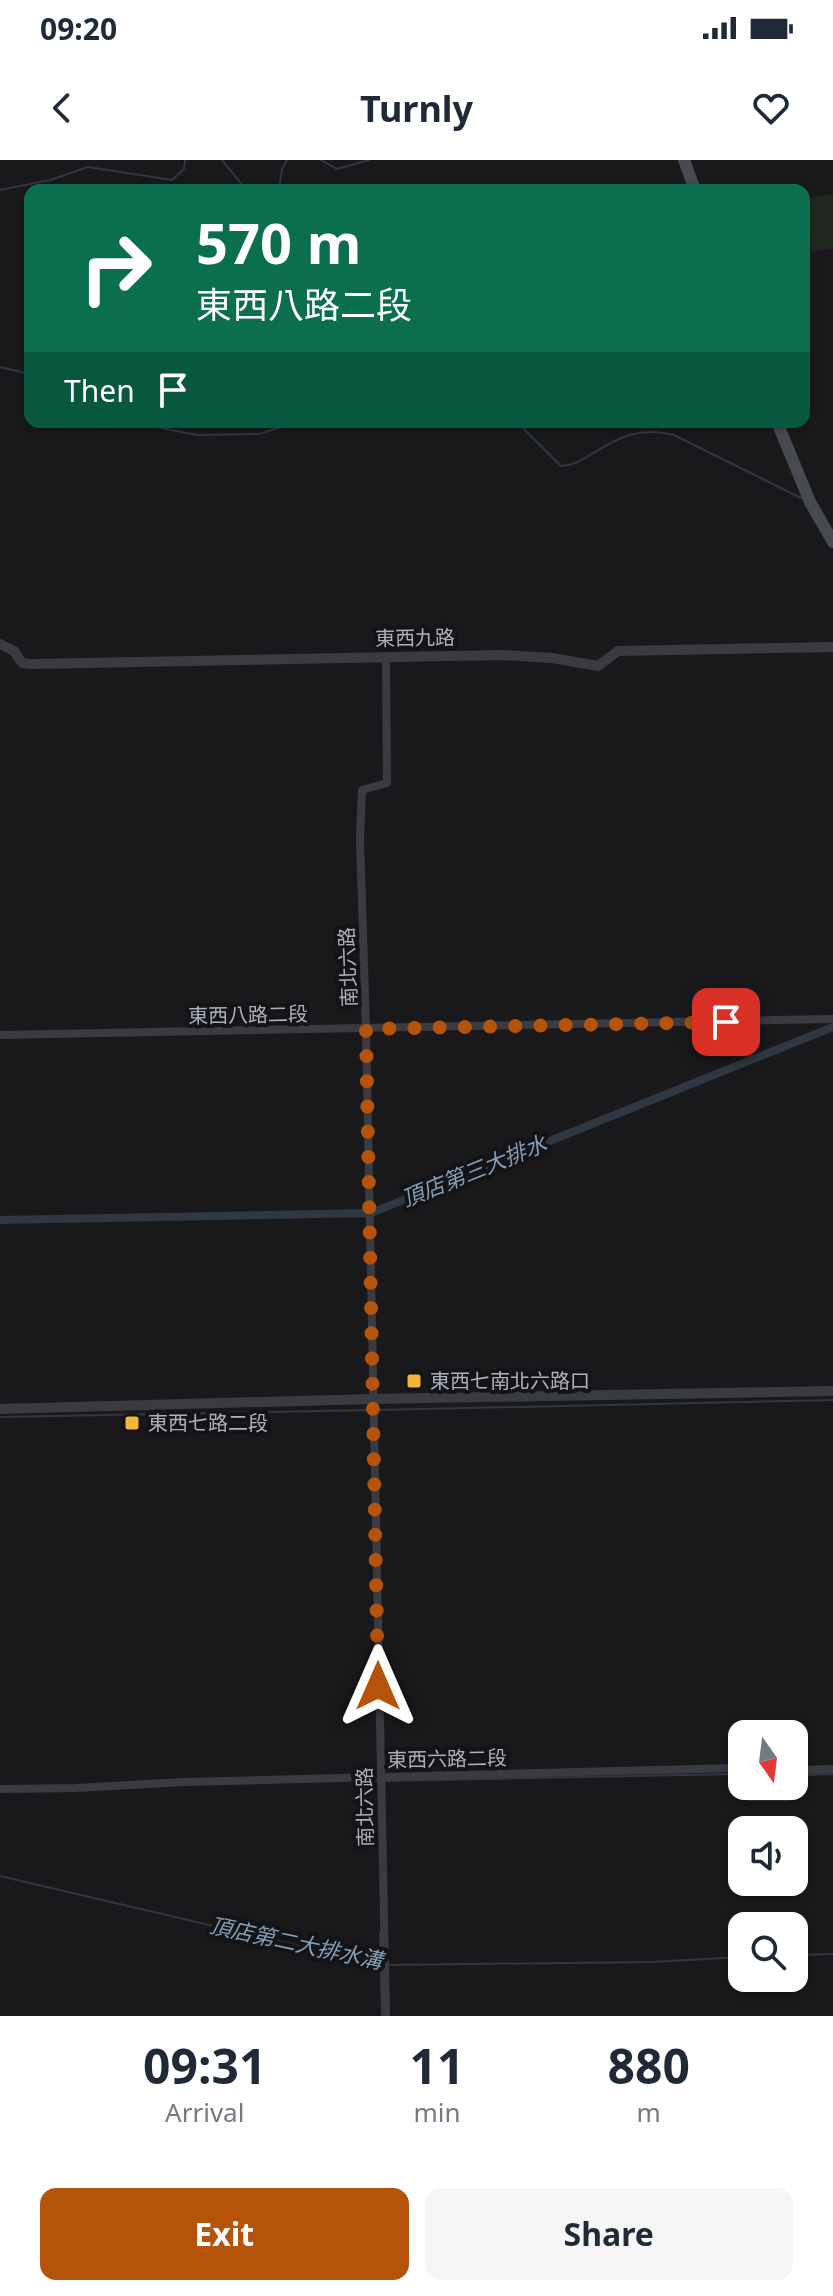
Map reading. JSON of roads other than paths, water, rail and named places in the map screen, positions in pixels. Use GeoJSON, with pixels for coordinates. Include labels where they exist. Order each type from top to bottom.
{"type":"FeatureCollection","features":[{"type":"Feature","properties":{"kind":"main road"},"geometry":{"type":"LineString","coordinates":[[684,160],[693,184]]}},
{"type":"Feature","properties":{"kind":"main road"},"geometry":{"type":"LineString","coordinates":[[779,428],[810,502],[833,542]]}},
{"type":"Feature","properties":{"kind":"street","name":"東西九路"},"geometry":{"type":"LineString","coordinates":[[0,644],[14,651],[22,663],[32,664],[503,655],[552,658],[598,666],[618,651],[833,647]]}},
{"type":"Feature","properties":{"kind":"street","name":"南北六路"},"geometry":{"type":"LineString","coordinates":[[386,656],[387,783],[362,790],[360,840],[386,2016]]}},
{"type":"Feature","properties":{"kind":"street","name":"東西八路二段"},"geometry":{"type":"LineString","coordinates":[[0,1035],[833,1019]]}},
{"type":"Feature","properties":{"kind":"street"},"geometry":{"type":"LineString","coordinates":[[0,1409],[833,1391]]}},
{"type":"Feature","properties":{"kind":"street","name":"東西六路二段"},"geometry":{"type":"LineString","coordinates":[[0,1789],[728,1768]]}},
{"type":"Feature","properties":{"kind":"street","name":"東西六路二段"},"geometry":{"type":"LineString","coordinates":[[808,1770],[833,1769]]}},
{"type":"Feature","properties":{"kind":"waterway"},"geometry":{"type":"LineString","coordinates":[[30,184],[88,167],[172,180],[184,169],[185,160]]}},
{"type":"Feature","properties":{"kind":"waterway"},"geometry":{"type":"LineString","coordinates":[[222,160],[241,184]]}},
{"type":"Feature","properties":{"kind":"waterway"},"geometry":{"type":"LineString","coordinates":[[280,184],[287,160]]}},
{"type":"Feature","properties":{"kind":"waterway"},"geometry":{"type":"LineString","coordinates":[[321,160],[337,169],[369,160]]}},
{"type":"Feature","properties":{"kind":"waterway"},"geometry":{"type":"LineString","coordinates":[[0,190],[24,185]]}},
{"type":"Feature","properties":{"kind":"waterway"},"geometry":{"type":"LineString","coordinates":[[0,367],[24,373]]}},
{"type":"Feature","properties":{"kind":"waterway"},"geometry":{"type":"LineString","coordinates":[[161,428],[197,435],[259,434],[278,428]]}},
{"type":"Feature","properties":{"kind":"waterway"},"geometry":{"type":"LineString","coordinates":[[523,428],[561,466],[576,463],[630,435],[650,432],[674,435],[801,498]]}},
{"type":"Feature","properties":{"kind":"waterway","name":"頂店第三大排水"},"geometry":{"type":"LineString","coordinates":[[0,1220],[371,1213],[833,1027]]}},
{"type":"Feature","properties":{"kind":"waterway"},"geometry":{"type":"LineString","coordinates":[[377,1410],[833,1400]]}},
{"type":"Feature","properties":{"kind":"waterway"},"geometry":{"type":"LineString","coordinates":[[0,1417],[371,1410]]}},
{"type":"Feature","properties":{"kind":"waterway"},"geometry":{"type":"LineString","coordinates":[[384,1781],[728,1774]]}},
{"type":"Feature","properties":{"kind":"waterway"},"geometry":{"type":"LineString","coordinates":[[808,1775],[833,1774]]}},
{"type":"Feature","properties":{"kind":"waterway","name":"頂店第二大排水溝"},"geometry":{"type":"LineString","coordinates":[[0,1876],[380,1965]]}},
{"type":"Feature","properties":{"kind":"waterway"},"geometry":{"type":"LineString","coordinates":[[380,1933],[382,2016]]}},
{"type":"Feature","properties":{"kind":"waterway","name":"頂店第二大排水溝"},"geometry":{"type":"LineString","coordinates":[[808,1955],[833,1954]]}},
{"type":"Feature","properties":{"kind":"waterway","name":"頂店第二大排水溝"},"geometry":{"type":"LineString","coordinates":[[387,1965],[651,1962],[728,1958]]}},
{"type":"Feature","properties":{"kind":"place","name":"東西七南北六路口"},"geometry":{"type":"Point","coordinates":[414,1381]}},
{"type":"Feature","properties":{"kind":"place","name":"東西七路二段"},"geometry":{"type":"Point","coordinates":[132,1423]}}]}
